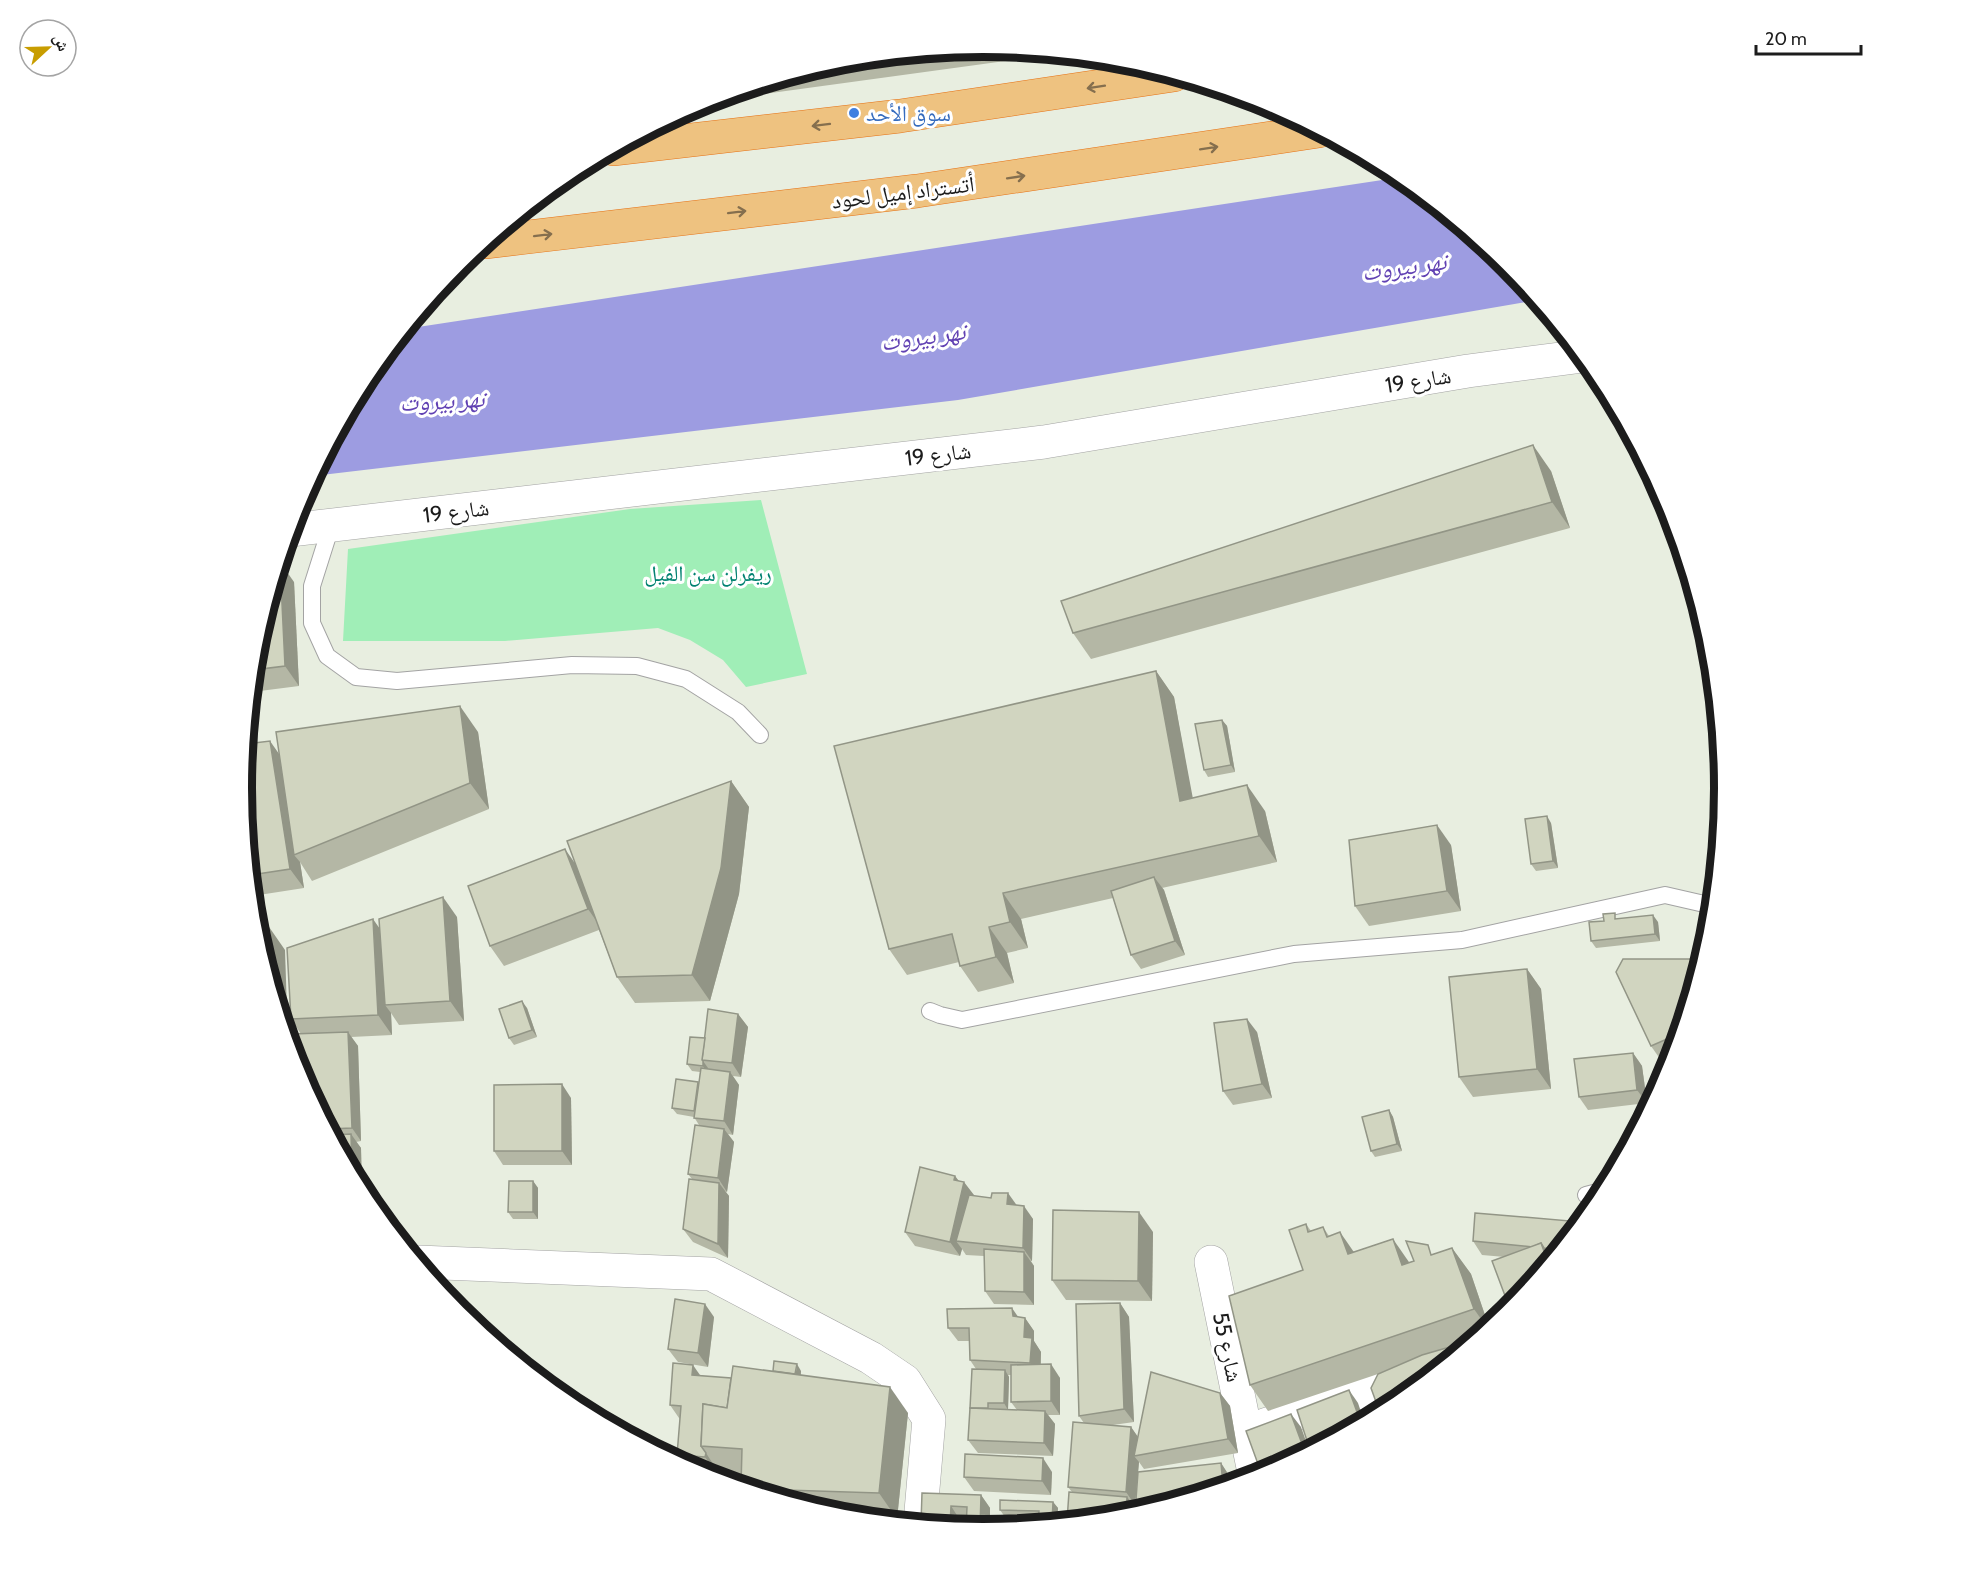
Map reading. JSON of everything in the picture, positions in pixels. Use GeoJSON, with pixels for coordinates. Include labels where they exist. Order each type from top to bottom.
{"type":"FeatureCollection","features":[{"type":"Feature","properties":{"kind":"highway"},"geometry":{"type":"LineString","coordinates":[[633,147],[900,116],[1155,78]]}},
{"type":"Feature","properties":{"kind":"highway","name":"أتستراد إميل لحود"},"geometry":{"type":"LineString","coordinates":[[498,240],[917,191],[1308,133]]}},
{"type":"Feature","properties":{"kind":"street","name":"شارع 19"},"geometry":{"type":"LineString","coordinates":[[300,529],[1044,442],[1468,372],[1573,357]]}},
{"type":"Feature","properties":{"kind":"street"},"geometry":{"type":"LineString","coordinates":[[427,1262],[711,1274],[871,1358],[905,1381],[929,1419],[921,1516]]}},
{"type":"Feature","properties":{"kind":"street","name":"شارع 55"},"geometry":{"type":"LineString","coordinates":[[1211,1263],[1253,1467]]}},
{"type":"Feature","properties":{"kind":"street"},"geometry":{"type":"LineString","coordinates":[[1246,1431],[1376,1401],[1400,1388]]}},
{"type":"Feature","properties":{"kind":"lane"},"geometry":{"type":"LineString","coordinates":[[331,526],[312,586],[312,624],[327,656],[357,677],[397,681],[572,665],[637,666],[686,679],[738,712],[759,735]]}},
{"type":"Feature","properties":{"kind":"lane"},"geometry":{"type":"LineString","coordinates":[[930,1011],[962,1020],[1294,954],[1462,940],[1665,895],[1704,904]]}},
{"type":"Feature","properties":{"kind":"lane"},"geometry":{"type":"LineString","coordinates":[[1586,1195],[1591,1194]]}},
{"type":"Feature","properties":{"kind":"green space","name":"ريفرلن سن الفيل"},"geometry":{"type":"Polygon","coordinates":[[[761,500],[807,674],[746,687],[723,660],[690,640],[658,628],[505,641],[343,641],[348,549],[630,509],[761,500]]]}},
{"type":"Feature","properties":{"kind":"water","name":"نهر بيروت"},"geometry":{"type":"Polygon","coordinates":[[[1388,179],[1465,238],[1529,301],[958,400],[323,475],[350,422],[375,382],[416,327],[1388,179]]]}},
{"type":"Feature","properties":{"kind":"building"},"geometry":{"type":"Polygon","coordinates":[[[1533,445],[1552,502],[1073,633],[1061,601],[1533,445]]]}},
{"type":"Feature","properties":{"kind":"building"},"geometry":{"type":"Polygon","coordinates":[[[281,585],[285,666],[262,669],[281,585]]]}},
{"type":"Feature","properties":{"kind":"building"},"geometry":{"type":"Polygon","coordinates":[[[1156,671],[1180,801],[1247,785],[1259,836],[1003,893],[1010,922],[989,927],[996,957],[960,966],[952,934],[889,949],[834,746],[1156,671]]]}},
{"type":"Feature","properties":{"kind":"building"},"geometry":{"type":"Polygon","coordinates":[[[460,706],[470,783],[294,855],[276,732],[460,706]]]}},
{"type":"Feature","properties":{"kind":"building"},"geometry":{"type":"Polygon","coordinates":[[[1222,720],[1231,765],[1204,770],[1195,724],[1222,720]]]}},
{"type":"Feature","properties":{"kind":"building"},"geometry":{"type":"Polygon","coordinates":[[[270,741],[290,869],[257,874],[252,788],[254,743],[270,741]]]}},
{"type":"Feature","properties":{"kind":"building"},"geometry":{"type":"Polygon","coordinates":[[[731,781],[721,868],[692,975],[617,977],[567,841],[731,781]]]}},
{"type":"Feature","properties":{"kind":"building"},"geometry":{"type":"Polygon","coordinates":[[[1547,816],[1553,861],[1531,864],[1525,819],[1547,816]]]}},
{"type":"Feature","properties":{"kind":"building"},"geometry":{"type":"Polygon","coordinates":[[[1437,825],[1447,891],[1355,906],[1349,840],[1437,825]]]}},
{"type":"Feature","properties":{"kind":"building"},"geometry":{"type":"Polygon","coordinates":[[[565,849],[588,909],[490,946],[468,886],[565,849]]]}},
{"type":"Feature","properties":{"kind":"building"},"geometry":{"type":"Polygon","coordinates":[[[1154,877],[1175,941],[1131,955],[1111,891],[1154,877]]]}},
{"type":"Feature","properties":{"kind":"building"},"geometry":{"type":"Polygon","coordinates":[[[443,897],[450,1001],[385,1005],[379,919],[443,897]]]}},
{"type":"Feature","properties":{"kind":"building"},"geometry":{"type":"Polygon","coordinates":[[[1615,913],[1615,919],[1653,915],[1655,934],[1591,941],[1589,922],[1604,921],[1603,914],[1615,913]]]}},
{"type":"Feature","properties":{"kind":"building"},"geometry":{"type":"Polygon","coordinates":[[[373,919],[378,1015],[291,1019],[287,948],[373,919]]]}},
{"type":"Feature","properties":{"kind":"building"},"geometry":{"type":"Polygon","coordinates":[[[1623,959],[1693,959],[1669,1038],[1651,1046],[1616,972],[1623,959]]]}},
{"type":"Feature","properties":{"kind":"building"},"geometry":{"type":"Polygon","coordinates":[[[1527,969],[1537,1069],[1459,1077],[1449,977],[1527,969]]]}},
{"type":"Feature","properties":{"kind":"building"},"geometry":{"type":"Polygon","coordinates":[[[522,1001],[532,1030],[509,1038],[499,1009],[522,1001]]]}},
{"type":"Feature","properties":{"kind":"building"},"geometry":{"type":"Polygon","coordinates":[[[708,1009],[738,1014],[732,1063],[702,1060],[708,1009]]]}},
{"type":"Feature","properties":{"kind":"building"},"geometry":{"type":"Polygon","coordinates":[[[1247,1019],[1262,1084],[1223,1091],[1214,1023],[1247,1019]]]}},
{"type":"Feature","properties":{"kind":"building"},"geometry":{"type":"Polygon","coordinates":[[[348,1032],[352,1128],[337,1129],[308,1068],[295,1034],[348,1032]]]}},
{"type":"Feature","properties":{"kind":"building"},"geometry":{"type":"Polygon","coordinates":[[[690,1037],[705,1038],[703,1066],[687,1064],[690,1037]]]}},
{"type":"Feature","properties":{"kind":"building"},"geometry":{"type":"Polygon","coordinates":[[[1633,1053],[1637,1090],[1579,1097],[1574,1059],[1633,1053]]]}},
{"type":"Feature","properties":{"kind":"building"},"geometry":{"type":"Polygon","coordinates":[[[701,1068],[730,1072],[724,1121],[694,1118],[701,1068]]]}},
{"type":"Feature","properties":{"kind":"building"},"geometry":{"type":"Polygon","coordinates":[[[676,1079],[698,1082],[694,1111],[672,1108],[676,1079]]]}},
{"type":"Feature","properties":{"kind":"building"},"geometry":{"type":"Polygon","coordinates":[[[562,1084],[562,1151],[494,1151],[494,1085],[562,1084]]]}},
{"type":"Feature","properties":{"kind":"building"},"geometry":{"type":"Polygon","coordinates":[[[1389,1110],[1397,1144],[1371,1151],[1362,1117],[1389,1110]]]}},
{"type":"Feature","properties":{"kind":"building"},"geometry":{"type":"Polygon","coordinates":[[[695,1125],[724,1129],[718,1178],[688,1174],[695,1125]]]}},
{"type":"Feature","properties":{"kind":"building"},"geometry":{"type":"Polygon","coordinates":[[[351,1134],[352,1156],[350,1153],[340,1135],[351,1134]]]}},
{"type":"Feature","properties":{"kind":"building"},"geometry":{"type":"Polygon","coordinates":[[[920,1167],[955,1176],[954,1180],[964,1182],[950,1242],[905,1232],[920,1167]]]}},
{"type":"Feature","properties":{"kind":"building"},"geometry":{"type":"Polygon","coordinates":[[[689,1179],[719,1183],[718,1244],[683,1229],[689,1179]]]}},
{"type":"Feature","properties":{"kind":"building"},"geometry":{"type":"Polygon","coordinates":[[[509,1181],[533,1181],[533,1212],[508,1212],[509,1181]]]}},
{"type":"Feature","properties":{"kind":"building"},"geometry":{"type":"Polygon","coordinates":[[[992,1193],[1008,1193],[1007,1204],[1024,1206],[1023,1248],[956,1241],[969,1195],[991,1198],[992,1193]]]}},
{"type":"Feature","properties":{"kind":"building"},"geometry":{"type":"Polygon","coordinates":[[[1053,1210],[1139,1212],[1138,1281],[1052,1280],[1053,1210]]]}},
{"type":"Feature","properties":{"kind":"building"},"geometry":{"type":"Polygon","coordinates":[[[1475,1213],[1572,1221],[1550,1248],[1544,1248],[1541,1243],[1533,1247],[1473,1241],[1475,1213]]]}},
{"type":"Feature","properties":{"kind":"building"},"geometry":{"type":"Polygon","coordinates":[[[1306,1224],[1308,1232],[1323,1227],[1327,1237],[1340,1232],[1348,1254],[1393,1239],[1402,1265],[1414,1261],[1406,1241],[1428,1245],[1431,1255],[1452,1248],[1474,1309],[1250,1385],[1229,1296],[1303,1270],[1289,1230],[1306,1224]]]}},
{"type":"Feature","properties":{"kind":"building"},"geometry":{"type":"Polygon","coordinates":[[[1541,1243],[1545,1255],[1506,1299],[1492,1261],[1541,1243]]]}},
{"type":"Feature","properties":{"kind":"building"},"geometry":{"type":"Polygon","coordinates":[[[984,1249],[1024,1252],[1024,1292],[985,1291],[984,1249]]]}},
{"type":"Feature","properties":{"kind":"building"},"geometry":{"type":"Polygon","coordinates":[[[675,1299],[705,1304],[698,1353],[668,1349],[675,1299]]]}},
{"type":"Feature","properties":{"kind":"building"},"geometry":{"type":"Polygon","coordinates":[[[1120,1303],[1124,1409],[1079,1416],[1076,1304],[1120,1303]]]}},
{"type":"Feature","properties":{"kind":"building"},"geometry":{"type":"Polygon","coordinates":[[[1012,1308],[1013,1316],[1025,1318],[1024,1337],[1032,1338],[1030,1363],[970,1360],[969,1328],[948,1328],[947,1309],[1012,1308]]]}},
{"type":"Feature","properties":{"kind":"building"},"geometry":{"type":"Polygon","coordinates":[[[1456,1345],[1377,1404],[1371,1388],[1378,1374],[1422,1355],[1456,1345]]]}},
{"type":"Feature","properties":{"kind":"building"},"geometry":{"type":"Polygon","coordinates":[[[774,1361],[797,1364],[795,1374],[773,1371],[774,1361]]]}},
{"type":"Feature","properties":{"kind":"building"},"geometry":{"type":"Polygon","coordinates":[[[673,1363],[693,1365],[692,1375],[731,1378],[727,1408],[703,1404],[701,1446],[706,1453],[705,1457],[686,1456],[677,1452],[681,1406],[670,1405],[673,1363]]]}},
{"type":"Feature","properties":{"kind":"building"},"geometry":{"type":"Polygon","coordinates":[[[1051,1364],[1051,1401],[1011,1402],[1011,1365],[1051,1364]]]}},
{"type":"Feature","properties":{"kind":"building"},"geometry":{"type":"Polygon","coordinates":[[[733,1366],[890,1387],[879,1493],[780,1490],[741,1477],[742,1449],[701,1446],[703,1404],[727,1408],[733,1366]]]}},
{"type":"Feature","properties":{"kind":"building"},"geometry":{"type":"Polygon","coordinates":[[[972,1369],[1005,1370],[1004,1403],[988,1403],[988,1408],[970,1408],[972,1369]]]}},
{"type":"Feature","properties":{"kind":"building"},"geometry":{"type":"Polygon","coordinates":[[[1151,1372],[1220,1393],[1228,1439],[1134,1456],[1151,1372]]]}},
{"type":"Feature","properties":{"kind":"building"},"geometry":{"type":"Polygon","coordinates":[[[1349,1390],[1358,1415],[1308,1443],[1297,1410],[1349,1390]]]}},
{"type":"Feature","properties":{"kind":"building"},"geometry":{"type":"Polygon","coordinates":[[[970,1408],[1045,1411],[1044,1443],[968,1440],[970,1408]]]}},
{"type":"Feature","properties":{"kind":"building"},"geometry":{"type":"Polygon","coordinates":[[[1291,1414],[1303,1446],[1258,1465],[1246,1431],[1291,1414]]]}},
{"type":"Feature","properties":{"kind":"building"},"geometry":{"type":"Polygon","coordinates":[[[1073,1422],[1131,1427],[1126,1492],[1068,1487],[1073,1422]]]}},
{"type":"Feature","properties":{"kind":"building"},"geometry":{"type":"Polygon","coordinates":[[[965,1454],[1043,1458],[1042,1481],[964,1477],[965,1454]]]}},
{"type":"Feature","properties":{"kind":"building"},"geometry":{"type":"Polygon","coordinates":[[[1221,1463],[1222,1478],[1136,1503],[1138,1472],[1221,1463]]]}},
{"type":"Feature","properties":{"kind":"building"},"geometry":{"type":"Polygon","coordinates":[[[1069,1492],[1127,1497],[1127,1505],[1067,1514],[1069,1492]]]}},
{"type":"Feature","properties":{"kind":"building"},"geometry":{"type":"Polygon","coordinates":[[[922,1493],[981,1495],[980,1519],[966,1518],[967,1507],[951,1506],[950,1518],[921,1516],[922,1493]]]}},
{"type":"Feature","properties":{"kind":"building"},"geometry":{"type":"Polygon","coordinates":[[[1000,1500],[1053,1502],[1052,1515],[1039,1516],[1039,1511],[1000,1510],[1000,1500]]]}},
{"type":"Feature","properties":{"kind":"place","name":"سوق الأحد"},"geometry":{"type":"Point","coordinates":[854,113]}}]}
